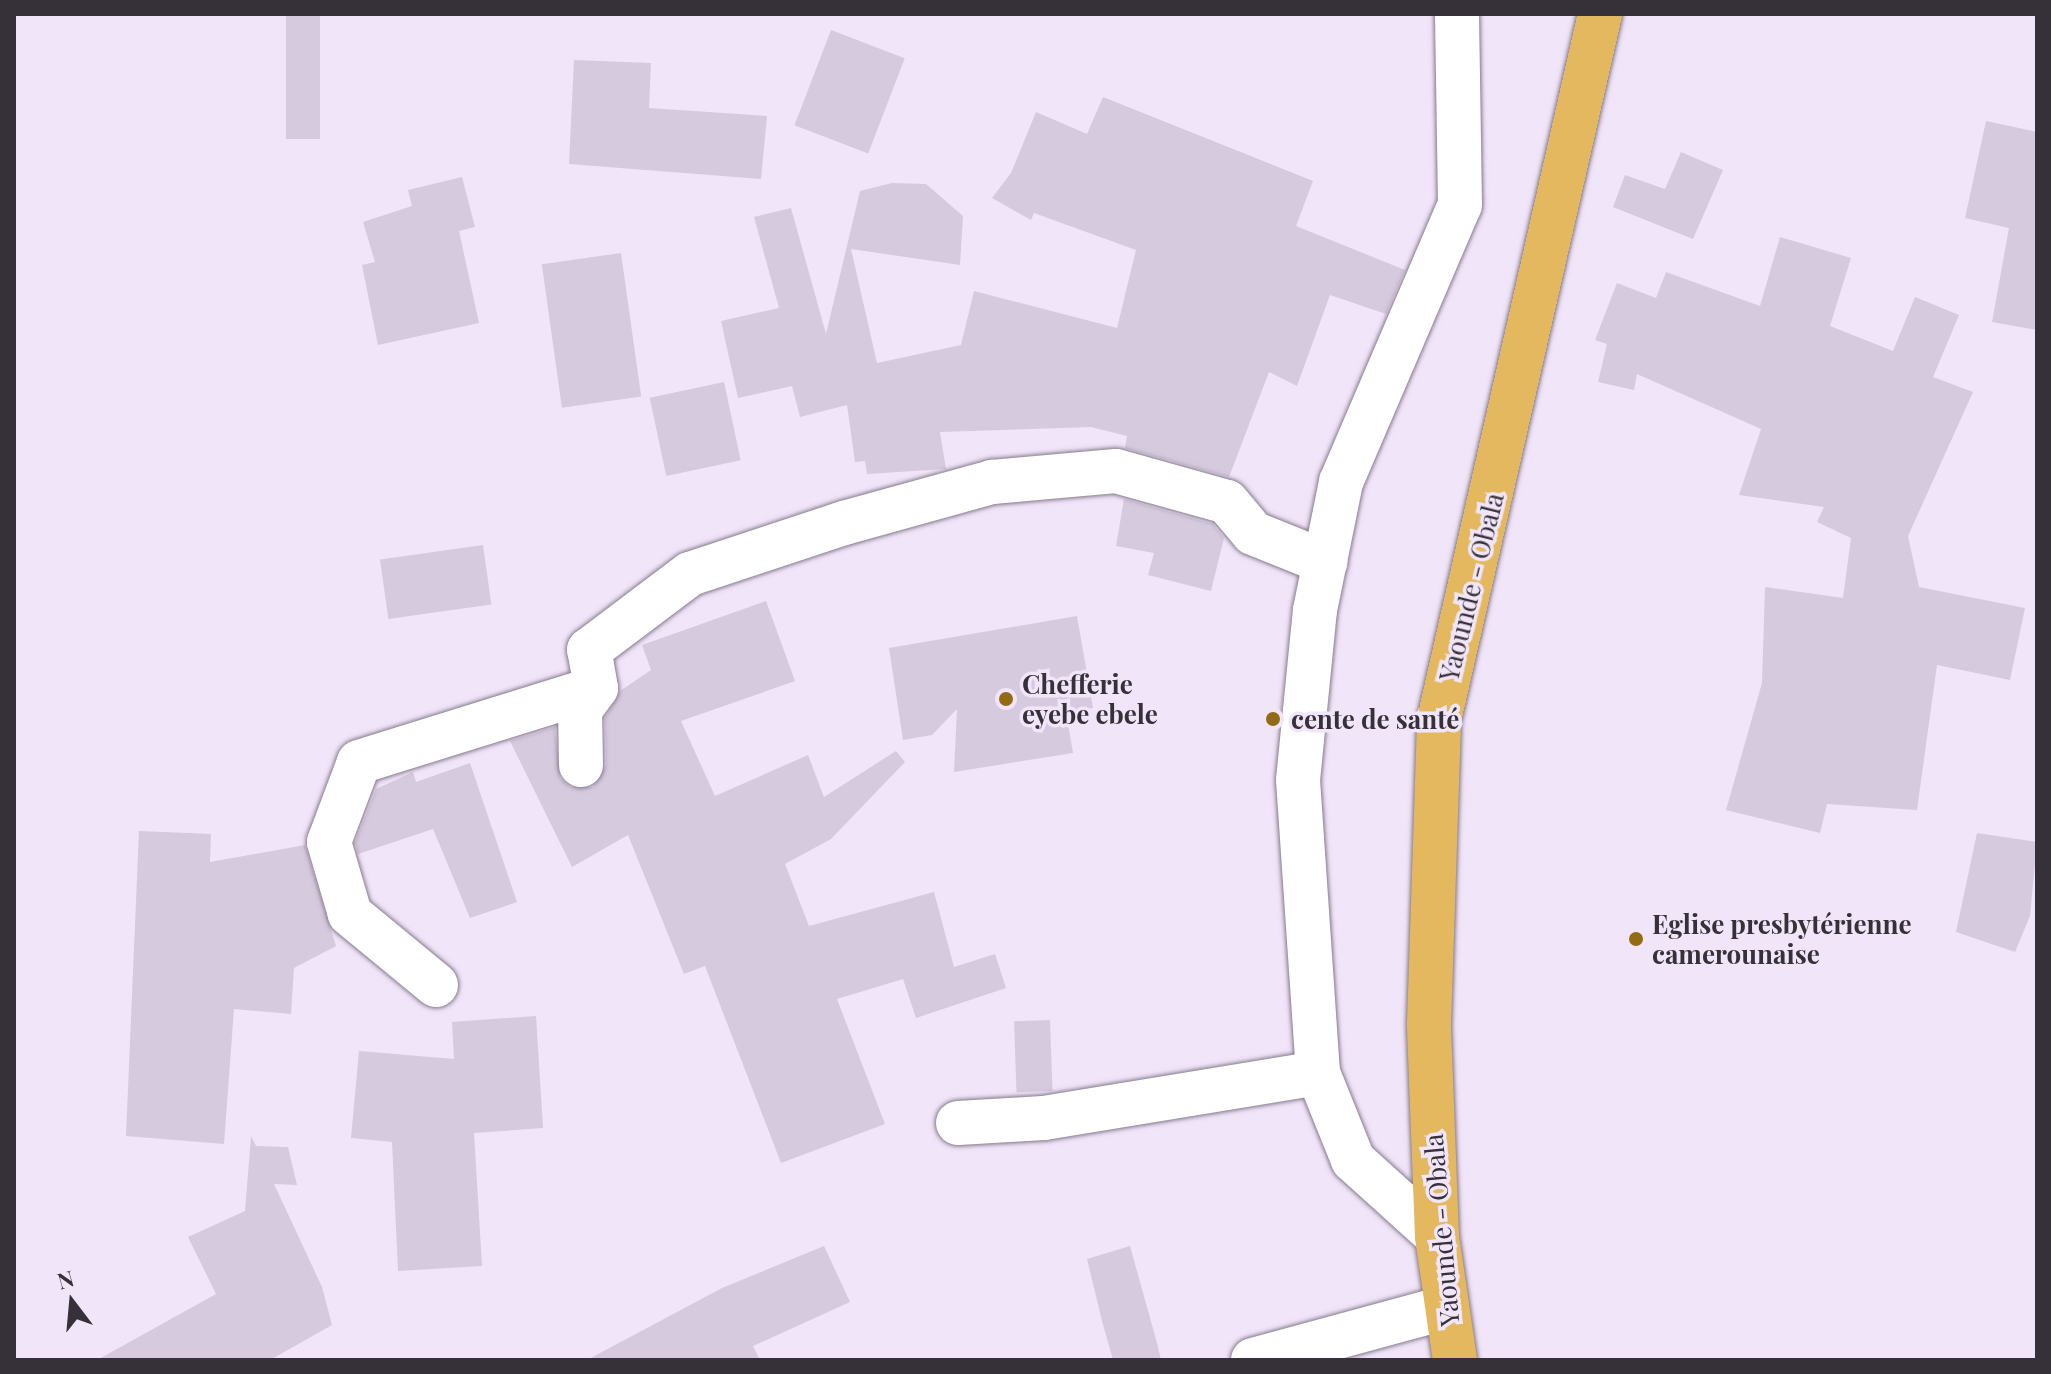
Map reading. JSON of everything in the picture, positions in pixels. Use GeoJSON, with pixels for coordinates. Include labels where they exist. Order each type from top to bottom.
{"type":"FeatureCollection","features":[{"type":"Feature","properties":{"kind":"highway","name":"Yaounde - Obala"},"geometry":{"type":"LineString","coordinates":[[1455,1360],[1444,1308],[1437,1236],[1429,866],[1439,720],[1600,14]]}},
{"type":"Feature","properties":{"kind":"street"},"geometry":{"type":"LineString","coordinates":[[1437,1236],[1353,1160],[1318,1073],[1298,780],[1325,562],[1341,482],[1460,205],[1457,14]]}},
{"type":"Feature","properties":{"kind":"street"},"geometry":{"type":"LineString","coordinates":[[581,765],[580,710],[596,688],[589,650],[690,574],[992,482],[1116,471],[1227,502],[1253,533],[1325,562]]}},
{"type":"Feature","properties":{"kind":"street"},"geometry":{"type":"LineString","coordinates":[[436,985],[350,914],[329,842],[359,762],[596,688]]}},
{"type":"Feature","properties":{"kind":"street"},"geometry":{"type":"LineString","coordinates":[[958,1123],[1044,1118],[1318,1073]]}},
{"type":"Feature","properties":{"kind":"street"},"geometry":{"type":"LineString","coordinates":[[1253,1360],[1444,1308]]}},
{"type":"Feature","properties":{"kind":"building"},"geometry":{"type":"Polygon","coordinates":[[[286,14],[320,14],[320,139],[286,139],[286,14]]]}},
{"type":"Feature","properties":{"kind":"building"},"geometry":{"type":"Polygon","coordinates":[[[831,30],[905,58],[868,154],[794,125],[831,30]]]}},
{"type":"Feature","properties":{"kind":"building"},"geometry":{"type":"Polygon","coordinates":[[[574,60],[651,63],[649,108],[767,116],[761,179],[569,164],[574,60]]]}},
{"type":"Feature","properties":{"kind":"building"},"geometry":{"type":"Polygon","coordinates":[[[1103,97],[1313,181],[1296,226],[1405,270],[1386,314],[1330,295],[1297,386],[1269,372],[1229,477],[1125,448],[1127,436],[1091,427],[940,432],[946,469],[867,474],[865,461],[855,462],[847,405],[800,417],[792,386],[738,398],[721,321],[779,308],[754,217],[791,208],[826,334],[860,191],[892,183],[926,184],[963,216],[960,265],[851,249],[877,363],[961,345],[974,291],[1117,328],[1136,250],[1034,213],[1031,220],[992,198],[1011,173],[1036,112],[1087,134],[1103,97]]]}},
{"type":"Feature","properties":{"kind":"building"},"geometry":{"type":"Polygon","coordinates":[[[1986,121],[2037,132],[2037,330],[1992,322],[2009,228],[1965,218],[1986,121]]]}},
{"type":"Feature","properties":{"kind":"building"},"geometry":{"type":"Polygon","coordinates":[[[1681,152],[1723,170],[1693,239],[1613,207],[1625,175],[1665,189],[1681,152]]]}},
{"type":"Feature","properties":{"kind":"building"},"geometry":{"type":"Polygon","coordinates":[[[462,177],[475,227],[459,231],[479,323],[378,345],[362,265],[375,262],[363,222],[412,206],[408,190],[462,177]]]}},
{"type":"Feature","properties":{"kind":"building"},"geometry":{"type":"Polygon","coordinates":[[[1780,237],[1851,258],[1830,326],[1893,351],[1915,297],[1959,315],[1933,377],[1973,392],[1908,536],[1919,587],[2025,608],[2010,680],[1937,665],[1917,810],[1827,804],[1820,833],[1726,810],[1762,683],[1765,587],[1843,598],[1851,538],[1817,522],[1824,507],[1739,495],[1761,429],[1637,374],[1634,390],[1598,382],[1607,344],[1595,340],[1617,283],[1656,298],[1666,272],[1760,306],[1780,237]]]}},
{"type":"Feature","properties":{"kind":"building"},"geometry":{"type":"Polygon","coordinates":[[[621,253],[641,397],[562,408],[542,264],[621,253]]]}},
{"type":"Feature","properties":{"kind":"building"},"geometry":{"type":"Polygon","coordinates":[[[724,382],[741,460],[666,476],[650,398],[724,382]]]}},
{"type":"Feature","properties":{"kind":"building"},"geometry":{"type":"Polygon","coordinates":[[[1124,499],[1213,524],[1224,538],[1211,591],[1148,575],[1154,553],[1116,546],[1124,499]]]}},
{"type":"Feature","properties":{"kind":"building"},"geometry":{"type":"Polygon","coordinates":[[[483,545],[491,604],[388,619],[380,559],[483,545]]]}},
{"type":"Feature","properties":{"kind":"building"},"geometry":{"type":"Polygon","coordinates":[[[766,601],[795,681],[681,721],[715,796],[808,755],[824,797],[896,751],[905,762],[831,839],[785,864],[809,926],[934,892],[954,967],[995,954],[1006,988],[916,1018],[903,979],[837,999],[885,1124],[781,1163],[705,966],[684,974],[628,835],[572,867],[510,741],[555,727],[560,778],[570,787],[593,787],[606,765],[605,718],[620,691],[651,670],[642,645],[766,601]]]}},
{"type":"Feature","properties":{"kind":"building"},"geometry":{"type":"Polygon","coordinates":[[[1077,616],[1093,708],[1066,712],[1073,753],[954,772],[957,709],[932,735],[903,740],[889,648],[1077,616]]]}},
{"type":"Feature","properties":{"kind":"building"},"geometry":{"type":"Polygon","coordinates":[[[470,763],[517,902],[470,918],[433,829],[358,854],[355,843],[376,789],[413,772],[416,782],[470,763]]]}},
{"type":"Feature","properties":{"kind":"building"},"geometry":{"type":"Polygon","coordinates":[[[139,831],[211,834],[210,862],[305,845],[336,946],[294,968],[291,1014],[234,1009],[224,1144],[126,1136],[139,831]]]}},
{"type":"Feature","properties":{"kind":"building"},"geometry":{"type":"Polygon","coordinates":[[[1977,833],[2037,842],[2030,916],[2015,952],[1956,932],[1977,833]]]}},
{"type":"Feature","properties":{"kind":"building"},"geometry":{"type":"Polygon","coordinates":[[[536,1016],[543,1128],[474,1133],[482,1266],[398,1271],[392,1142],[351,1138],[359,1051],[454,1059],[452,1022],[536,1016]]]}},
{"type":"Feature","properties":{"kind":"building"},"geometry":{"type":"Polygon","coordinates":[[[1050,1020],[1052,1091],[1016,1092],[1014,1021],[1050,1020]]]}},
{"type":"Feature","properties":{"kind":"building"},"geometry":{"type":"Polygon","coordinates":[[[251,1136],[256,1146],[288,1147],[297,1185],[274,1184],[322,1287],[332,1325],[270,1360],[97,1360],[216,1294],[188,1237],[245,1211],[251,1136]]]}},
{"type":"Feature","properties":{"kind":"building"},"geometry":{"type":"Polygon","coordinates":[[[824,1246],[850,1302],[753,1346],[760,1360],[587,1360],[722,1288],[824,1246]]]}},
{"type":"Feature","properties":{"kind":"building"},"geometry":{"type":"Polygon","coordinates":[[[1130,1246],[1161,1360],[1113,1360],[1102,1321],[1087,1259],[1130,1246]]]}},
{"type":"Feature","properties":{"kind":"place","name":"Chefferie eyebe ebele"},"geometry":{"type":"Point","coordinates":[1006,699]}},
{"type":"Feature","properties":{"kind":"place","name":"cente de santé"},"geometry":{"type":"Point","coordinates":[1273,719]}},
{"type":"Feature","properties":{"kind":"place","name":"Eglise presbytérienne camerounaise"},"geometry":{"type":"Point","coordinates":[1636,939]}}]}
